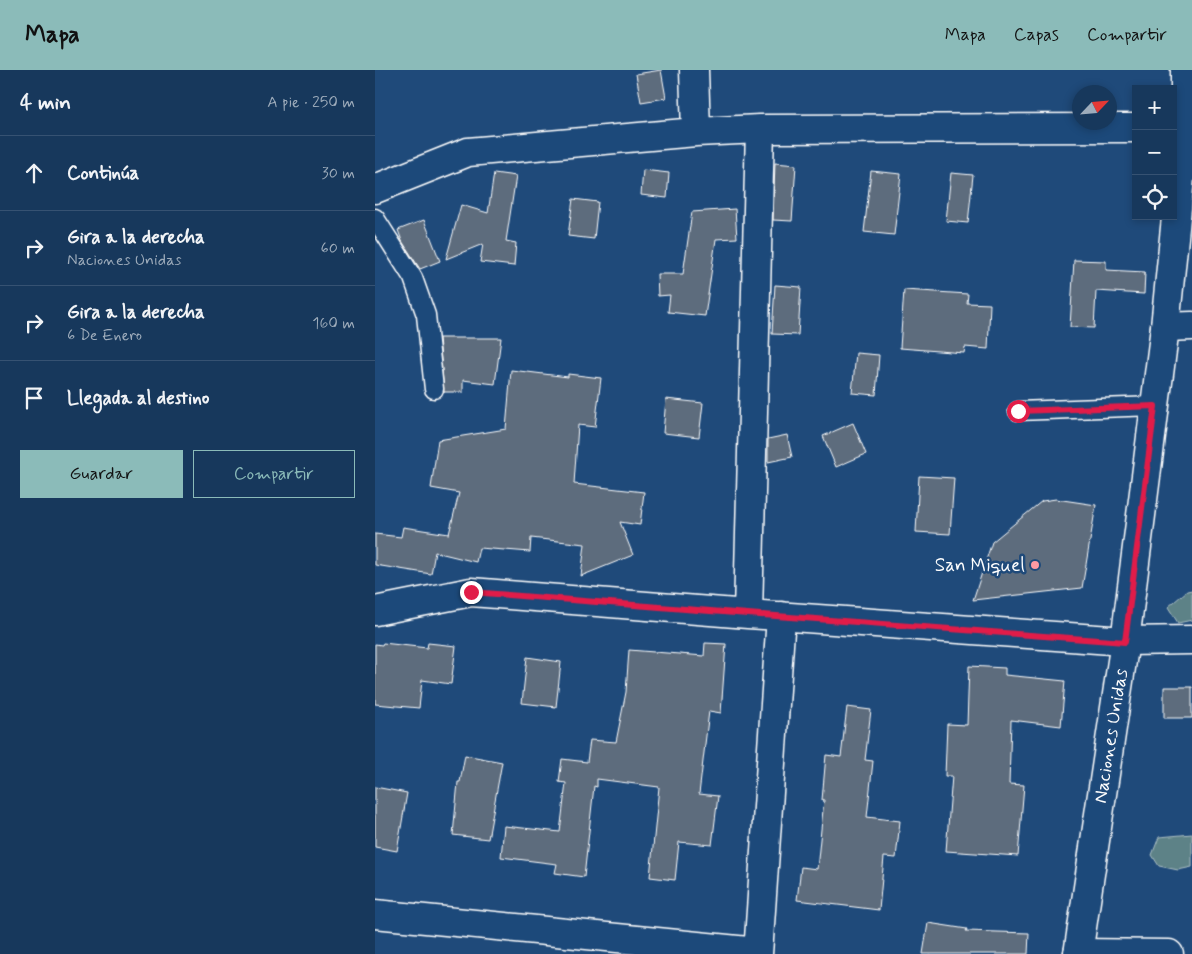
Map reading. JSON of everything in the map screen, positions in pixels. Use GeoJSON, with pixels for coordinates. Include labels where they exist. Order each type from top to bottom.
{"type":"FeatureCollection","features":[{"type":"Feature","properties":{"kind":"street"},"geometry":{"type":"LineString","coordinates":[[694,70],[696,132]]}},
{"type":"Feature","properties":{"kind":"street","name":"Naciones Unidas"},"geometry":{"type":"LineString","coordinates":[[1078,953],[1125,642],[1165,327],[1185,70]]}},
{"type":"Feature","properties":{"kind":"street"},"geometry":{"type":"LineString","coordinates":[[375,189],[468,152],[696,132],[760,129],[1132,128]]}},
{"type":"Feature","properties":{"kind":"street"},"geometry":{"type":"LineString","coordinates":[[748,614],[760,129]]}},
{"type":"Feature","properties":{"kind":"street"},"geometry":{"type":"LineString","coordinates":[[1165,327],[1192,326]]}},
{"type":"Feature","properties":{"kind":"street"},"geometry":{"type":"LineString","coordinates":[[375,611],[471,592],[1125,642],[1192,640]]}},
{"type":"Feature","properties":{"kind":"street"},"geometry":{"type":"LineString","coordinates":[[375,914],[758,953],[781,616]]}},
{"type":"Feature","properties":{"kind":"street"},"geometry":{"type":"LineString","coordinates":[[1078,953],[1169,954]]}},
{"type":"Feature","properties":{"kind":"lane"},"geometry":{"type":"LineString","coordinates":[[375,218],[413,278],[426,315],[434,389]]}},
{"type":"Feature","properties":{"kind":"lane"},"geometry":{"type":"LineString","coordinates":[[1018,411],[1155,406]]}},
{"type":"Feature","properties":{"kind":"green space"},"geometry":{"type":"Polygon","coordinates":[[[1192,590],[1192,620],[1178,623],[1168,607],[1187,591],[1192,590]]]}},
{"type":"Feature","properties":{"kind":"green space"},"geometry":{"type":"Polygon","coordinates":[[[1192,834],[1192,867],[1178,870],[1159,866],[1152,855],[1159,837],[1192,834]]]}},
{"type":"Feature","properties":{"kind":"building"},"geometry":{"type":"Polygon","coordinates":[[[661,70],[666,98],[641,102],[636,74],[661,70]]]}},
{"type":"Feature","properties":{"kind":"building"},"geometry":{"type":"Polygon","coordinates":[[[775,163],[796,165],[792,221],[773,220],[775,163]]]}},
{"type":"Feature","properties":{"kind":"building"},"geometry":{"type":"Polygon","coordinates":[[[643,170],[669,173],[667,198],[641,195],[643,170]]]}},
{"type":"Feature","properties":{"kind":"building"},"geometry":{"type":"Polygon","coordinates":[[[871,171],[901,174],[894,235],[864,232],[871,171]]]}},
{"type":"Feature","properties":{"kind":"building"},"geometry":{"type":"Polygon","coordinates":[[[494,173],[516,176],[506,241],[516,243],[514,266],[480,262],[483,244],[446,259],[461,205],[488,213],[494,173]]]}},
{"type":"Feature","properties":{"kind":"building"},"geometry":{"type":"Polygon","coordinates":[[[951,173],[973,175],[968,223],[946,221],[951,173]]]}},
{"type":"Feature","properties":{"kind":"building"},"geometry":{"type":"Polygon","coordinates":[[[573,199],[598,202],[594,239],[568,236],[573,199]]]}},
{"type":"Feature","properties":{"kind":"building"},"geometry":{"type":"Polygon","coordinates":[[[735,209],[737,238],[716,239],[705,316],[668,312],[670,295],[658,296],[657,274],[683,274],[692,212],[735,209]]]}},
{"type":"Feature","properties":{"kind":"building"},"geometry":{"type":"Polygon","coordinates":[[[424,220],[440,261],[420,269],[402,241],[398,230],[424,220]]]}},
{"type":"Feature","properties":{"kind":"building"},"geometry":{"type":"Polygon","coordinates":[[[1074,260],[1106,261],[1106,270],[1145,272],[1144,294],[1096,291],[1094,328],[1070,327],[1074,260]]]}},
{"type":"Feature","properties":{"kind":"building"},"geometry":{"type":"Polygon","coordinates":[[[775,285],[801,287],[798,335],[772,334],[775,285]]]}},
{"type":"Feature","properties":{"kind":"building"},"geometry":{"type":"Polygon","coordinates":[[[904,290],[968,294],[967,303],[990,304],[988,349],[965,347],[964,353],[900,348],[904,290]]]}},
{"type":"Feature","properties":{"kind":"building"},"geometry":{"type":"Polygon","coordinates":[[[439,338],[501,338],[495,384],[463,380],[463,392],[444,392],[439,338]]]}},
{"type":"Feature","properties":{"kind":"building"},"geometry":{"type":"Polygon","coordinates":[[[856,353],[879,355],[876,395],[852,393],[856,353]]]}},
{"type":"Feature","properties":{"kind":"building"},"geometry":{"type":"Polygon","coordinates":[[[511,370],[568,377],[568,374],[601,378],[595,427],[578,425],[574,484],[644,492],[640,525],[620,522],[633,555],[581,576],[585,544],[531,538],[530,552],[479,548],[476,562],[435,552],[431,574],[375,565],[375,534],[401,537],[403,527],[449,534],[459,493],[431,488],[438,440],[506,429],[511,370]]]}},
{"type":"Feature","properties":{"kind":"building"},"geometry":{"type":"Polygon","coordinates":[[[666,399],[703,403],[699,437],[663,433],[666,399]]]}},
{"type":"Feature","properties":{"kind":"building"},"geometry":{"type":"Polygon","coordinates":[[[853,423],[866,454],[836,467],[823,436],[853,423]]]}},
{"type":"Feature","properties":{"kind":"building"},"geometry":{"type":"Polygon","coordinates":[[[787,435],[792,457],[768,462],[768,439],[787,435]]]}},
{"type":"Feature","properties":{"kind":"building"},"geometry":{"type":"Polygon","coordinates":[[[919,476],[954,478],[950,534],[916,532],[919,476]]]}},
{"type":"Feature","properties":{"kind":"building","name":"San Miquel"},"geometry":{"type":"Polygon","coordinates":[[[1056,499],[1096,505],[1082,588],[973,600],[992,542],[1042,501],[1056,499]]]}},
{"type":"Feature","properties":{"kind":"building"},"geometry":{"type":"Polygon","coordinates":[[[383,643],[427,648],[428,643],[456,646],[451,684],[422,680],[419,708],[375,704],[375,644],[382,645],[383,643]]]}},
{"type":"Feature","properties":{"kind":"building"},"geometry":{"type":"Polygon","coordinates":[[[705,643],[726,644],[721,713],[709,711],[699,794],[718,796],[712,845],[679,842],[675,880],[650,877],[659,787],[597,779],[597,787],[594,786],[584,877],[555,873],[557,864],[501,857],[504,826],[560,832],[566,783],[559,782],[562,759],[587,762],[590,740],[616,742],[626,692],[629,650],[704,656],[705,643]]]}},
{"type":"Feature","properties":{"kind":"building"},"geometry":{"type":"Polygon","coordinates":[[[527,657],[561,662],[556,707],[522,703],[527,657]]]}},
{"type":"Feature","properties":{"kind":"building"},"geometry":{"type":"Polygon","coordinates":[[[969,666],[1005,668],[1005,675],[1065,681],[1061,726],[1011,720],[1009,784],[1024,785],[1018,856],[946,851],[952,776],[945,776],[947,724],[967,725],[969,666]]]}},
{"type":"Feature","properties":{"kind":"building"},"geometry":{"type":"Polygon","coordinates":[[[1164,687],[1192,687],[1192,718],[1164,718],[1164,687]]]}},
{"type":"Feature","properties":{"kind":"building"},"geometry":{"type":"Polygon","coordinates":[[[847,707],[871,710],[865,760],[873,761],[867,817],[900,821],[896,858],[884,857],[879,910],[797,900],[801,867],[817,869],[824,800],[822,800],[826,755],[841,757],[847,707]]]}},
{"type":"Feature","properties":{"kind":"building"},"geometry":{"type":"Polygon","coordinates":[[[465,755],[502,762],[488,839],[453,835],[458,782],[460,782],[465,755]]]}},
{"type":"Feature","properties":{"kind":"building"},"geometry":{"type":"Polygon","coordinates":[[[375,787],[407,793],[397,851],[375,847],[375,787]]]}},
{"type":"Feature","properties":{"kind":"building"},"geometry":{"type":"Polygon","coordinates":[[[928,923],[967,929],[966,931],[1029,933],[1028,954],[923,954],[928,923]]]}},
{"type":"Feature","properties":{"kind":"place","name":"San Miquel"},"geometry":{"type":"Point","coordinates":[1035,565]}},
{"type":"Feature","properties":{"kind":"route"},"geometry":{"type":"LineString","coordinates":[[471,592],[1125,642],[1155,406],[1018,411]]}}]}
